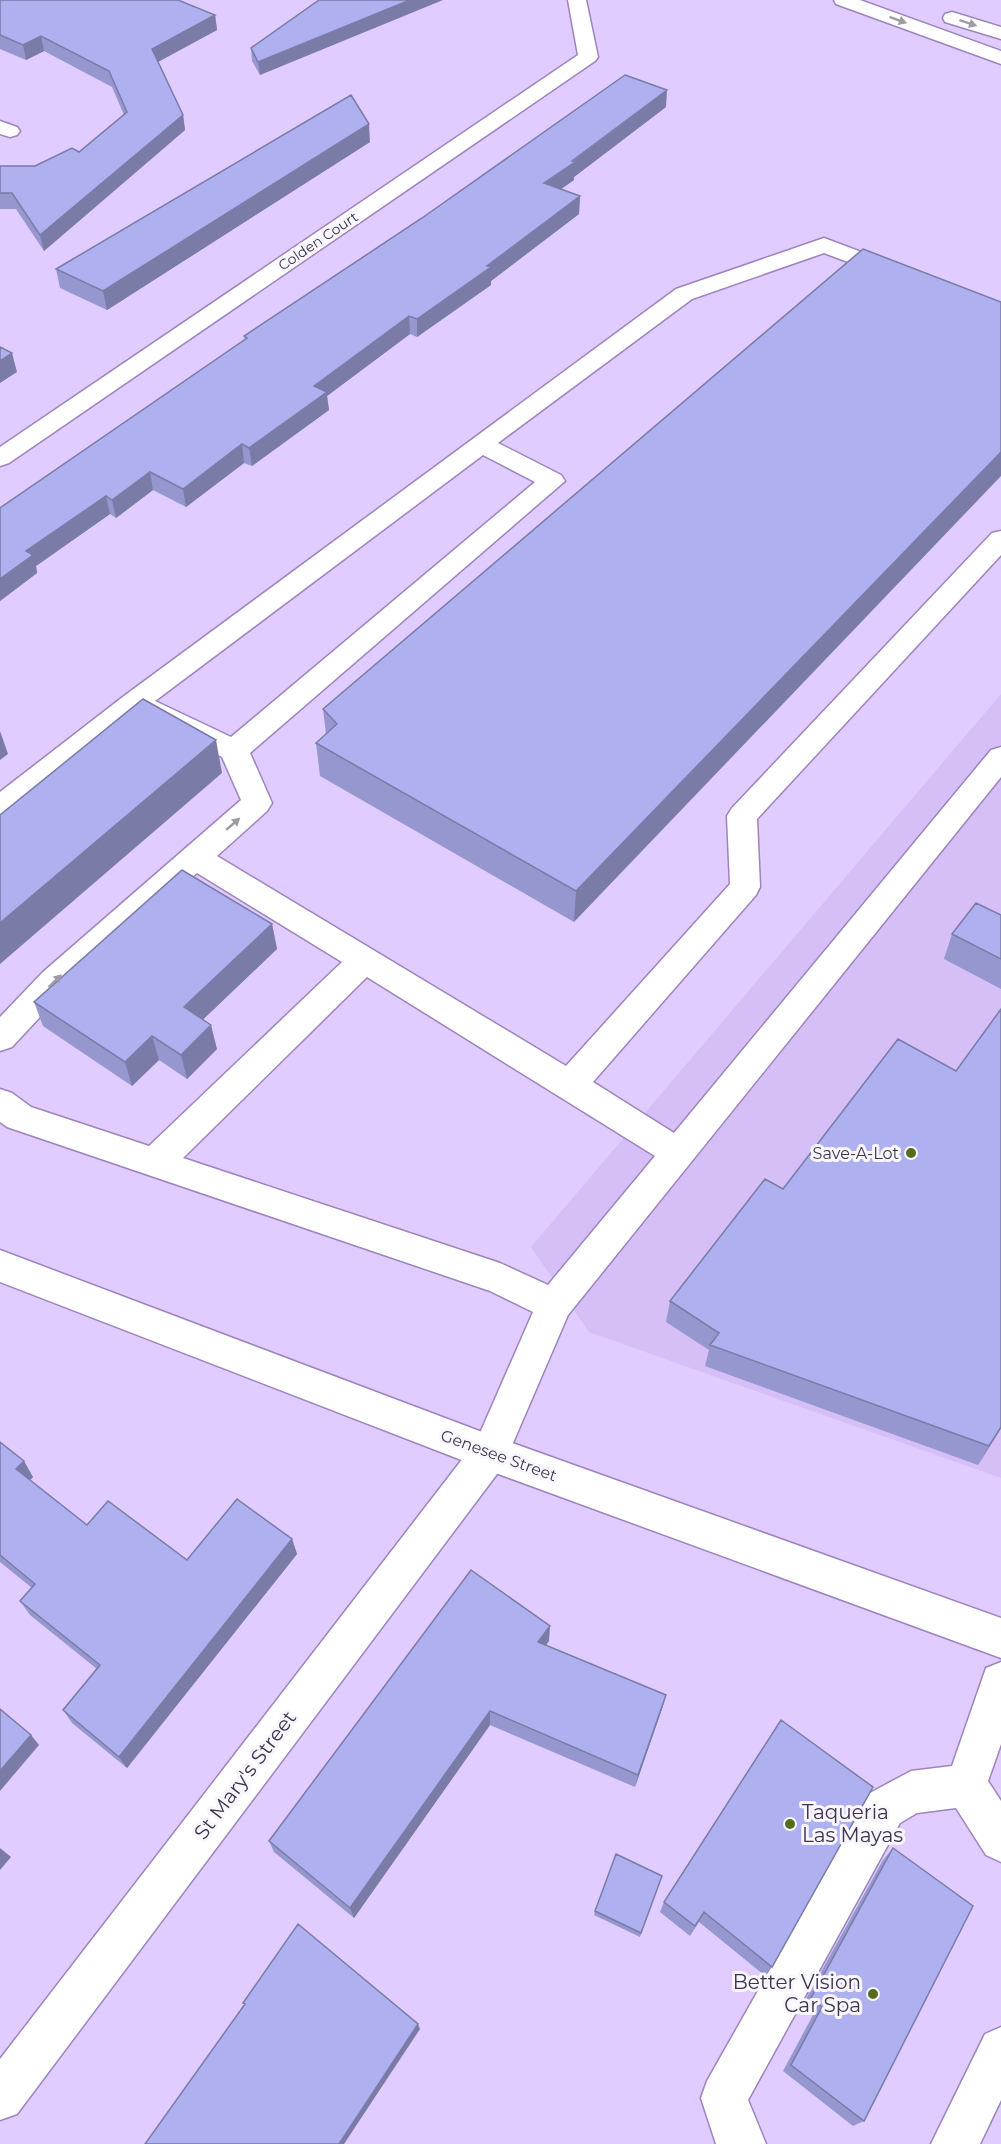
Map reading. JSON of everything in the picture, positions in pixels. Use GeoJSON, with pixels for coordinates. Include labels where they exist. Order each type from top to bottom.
{"type":"FeatureCollection","features":[{"type":"Feature","properties":{"kind":"main road","name":"Colden Court"},"geometry":{"type":"LineString","coordinates":[[0,458],[588,57],[577,0]]}},
{"type":"Feature","properties":{"kind":"main road"},"geometry":{"type":"LineString","coordinates":[[843,0],[1001,58]]}},
{"type":"Feature","properties":{"kind":"main road"},"geometry":{"type":"LineString","coordinates":[[938,13],[1001,33]]}},
{"type":"Feature","properties":{"kind":"main road"},"geometry":{"type":"LineString","coordinates":[[0,808],[135,703],[684,294],[824,245],[912,280]]}},
{"type":"Feature","properties":{"kind":"main road"},"geometry":{"type":"LineString","coordinates":[[234,750],[552,481],[481,444]]}},
{"type":"Feature","properties":{"kind":"main road"},"geometry":{"type":"LineString","coordinates":[[570,1085],[745,887],[742,816],[1001,539]]}},
{"type":"Feature","properties":{"kind":"main road"},"geometry":{"type":"LineString","coordinates":[[0,1038],[54,981],[257,803],[234,750],[135,703]]}},
{"type":"Feature","properties":{"kind":"main road","name":"St Mary's Street"},"geometry":{"type":"LineString","coordinates":[[0,2097],[490,1453],[554,1305],[1001,757]]}},
{"type":"Feature","properties":{"kind":"main road"},"geometry":{"type":"LineString","coordinates":[[195,857],[677,1152]]}},
{"type":"Feature","properties":{"kind":"main road"},"geometry":{"type":"LineString","coordinates":[[156,1162],[364,960]]}},
{"type":"Feature","properties":{"kind":"main road"},"geometry":{"type":"LineString","coordinates":[[0,1103],[19,1117],[500,1279],[554,1305]]}},
{"type":"Feature","properties":{"kind":"main road","name":"Genesee Street"},"geometry":{"type":"LineString","coordinates":[[0,1266],[490,1453],[1001,1638]]}},
{"type":"Feature","properties":{"kind":"main road"},"geometry":{"type":"LineString","coordinates":[[966,1785],[1001,1683]]}},
{"type":"Feature","properties":{"kind":"main road"},"geometry":{"type":"LineString","coordinates":[[966,1785],[1001,1840]]}},
{"type":"Feature","properties":{"kind":"main road"},"geometry":{"type":"LineString","coordinates":[[742,2144],[739,2142],[724,2098],[885,1808],[912,1792],[966,1785]]}},
{"type":"Feature","properties":{"kind":"main road"},"geometry":{"type":"LineString","coordinates":[[955,2144],[1001,2050]]}},
{"type":"Feature","properties":{"kind":"shaded area"},"geometry":{"type":"Polygon","coordinates":[[[1001,694],[1001,1478],[589,1332],[531,1247],[1001,694]]]}},
{"type":"Feature","properties":{"kind":"building"},"geometry":{"type":"Polygon","coordinates":[[[0,0],[178,0],[215,15],[152,49],[183,115],[40,235],[12,193],[0,193],[0,166],[35,166],[72,148],[79,152],[127,112],[109,71],[41,36],[23,45],[0,35],[0,0]]]}},
{"type":"Feature","properties":{"kind":"building"},"geometry":{"type":"Polygon","coordinates":[[[319,0],[410,0],[258,62],[251,48],[319,0]]]}},
{"type":"Feature","properties":{"kind":"building"},"geometry":{"type":"Polygon","coordinates":[[[625,75],[667,90],[572,161],[575,162],[544,183],[580,196],[487,266],[491,267],[417,319],[409,316],[314,386],[327,392],[249,448],[242,444],[183,489],[150,472],[112,500],[106,496],[26,551],[33,555],[0,579],[0,508],[247,338],[244,336],[422,218],[625,75]]]}},
{"type":"Feature","properties":{"kind":"building"},"geometry":{"type":"Polygon","coordinates":[[[351,95],[369,124],[103,291],[56,269],[351,95]]]}},
{"type":"Feature","properties":{"kind":"building"},"geometry":{"type":"Polygon","coordinates":[[[863,249],[1001,302],[1001,452],[576,891],[316,743],[337,724],[323,709],[863,249]]]}},
{"type":"Feature","properties":{"kind":"building"},"geometry":{"type":"Polygon","coordinates":[[[0,347],[12,353],[0,361],[0,347]]]}},
{"type":"Feature","properties":{"kind":"building"},"geometry":{"type":"Polygon","coordinates":[[[143,699],[216,740],[0,923],[0,815],[143,699]]]}},
{"type":"Feature","properties":{"kind":"building"},"geometry":{"type":"Polygon","coordinates":[[[182,870],[272,924],[184,1007],[211,1025],[181,1055],[152,1036],[125,1062],[34,1002],[182,870]]]}},
{"type":"Feature","properties":{"kind":"building"},"geometry":{"type":"Polygon","coordinates":[[[976,903],[1001,915],[1001,959],[952,934],[976,903]]]}},
{"type":"Feature","properties":{"kind":"building"},"geometry":{"type":"Polygon","coordinates":[[[1001,1009],[1001,1427],[989,1446],[710,1345],[719,1333],[670,1301],[765,1179],[783,1189],[898,1039],[956,1071],[1001,1009]]]}},
{"type":"Feature","properties":{"kind":"building"},"geometry":{"type":"Polygon","coordinates":[[[0,1442],[24,1461],[16,1469],[87,1525],[108,1501],[187,1560],[237,1499],[292,1539],[119,1757],[63,1710],[100,1665],[20,1601],[35,1584],[0,1555],[0,1442]]]}},
{"type":"Feature","properties":{"kind":"building"},"geometry":{"type":"Polygon","coordinates":[[[471,1570],[550,1626],[538,1642],[666,1695],[638,1775],[490,1711],[350,1908],[269,1841],[471,1570]]]}},
{"type":"Feature","properties":{"kind":"building"},"geometry":{"type":"Polygon","coordinates":[[[0,1709],[31,1735],[0,1771],[0,1709]]]}},
{"type":"Feature","properties":{"kind":"building"},"geometry":{"type":"Polygon","coordinates":[[[781,1720],[873,1787],[772,1967],[704,1912],[695,1926],[664,1902],[781,1720]]]}},
{"type":"Feature","properties":{"kind":"building","name":"Better Vision Car Spa"},"geometry":{"type":"Polygon","coordinates":[[[893,1848],[973,1906],[864,2121],[791,2065],[822,2007],[811,1998],[893,1848]]]}},
{"type":"Feature","properties":{"kind":"building"},"geometry":{"type":"Polygon","coordinates":[[[616,1854],[662,1876],[641,1933],[595,1911],[616,1854]]]}},
{"type":"Feature","properties":{"kind":"building"},"geometry":{"type":"Polygon","coordinates":[[[298,1924],[418,2024],[339,2144],[145,2144],[245,2004],[243,2003],[298,1924]]]}},
{"type":"Feature","properties":{"kind":"place","name":"Save-A-Lot"},"geometry":{"type":"Point","coordinates":[911,1153]}},
{"type":"Feature","properties":{"kind":"place","name":"Taqueria Las Mayas"},"geometry":{"type":"Point","coordinates":[790,1824]}},
{"type":"Feature","properties":{"kind":"place","name":"Better Vision Car Spa"},"geometry":{"type":"Point","coordinates":[873,1994]}}]}
